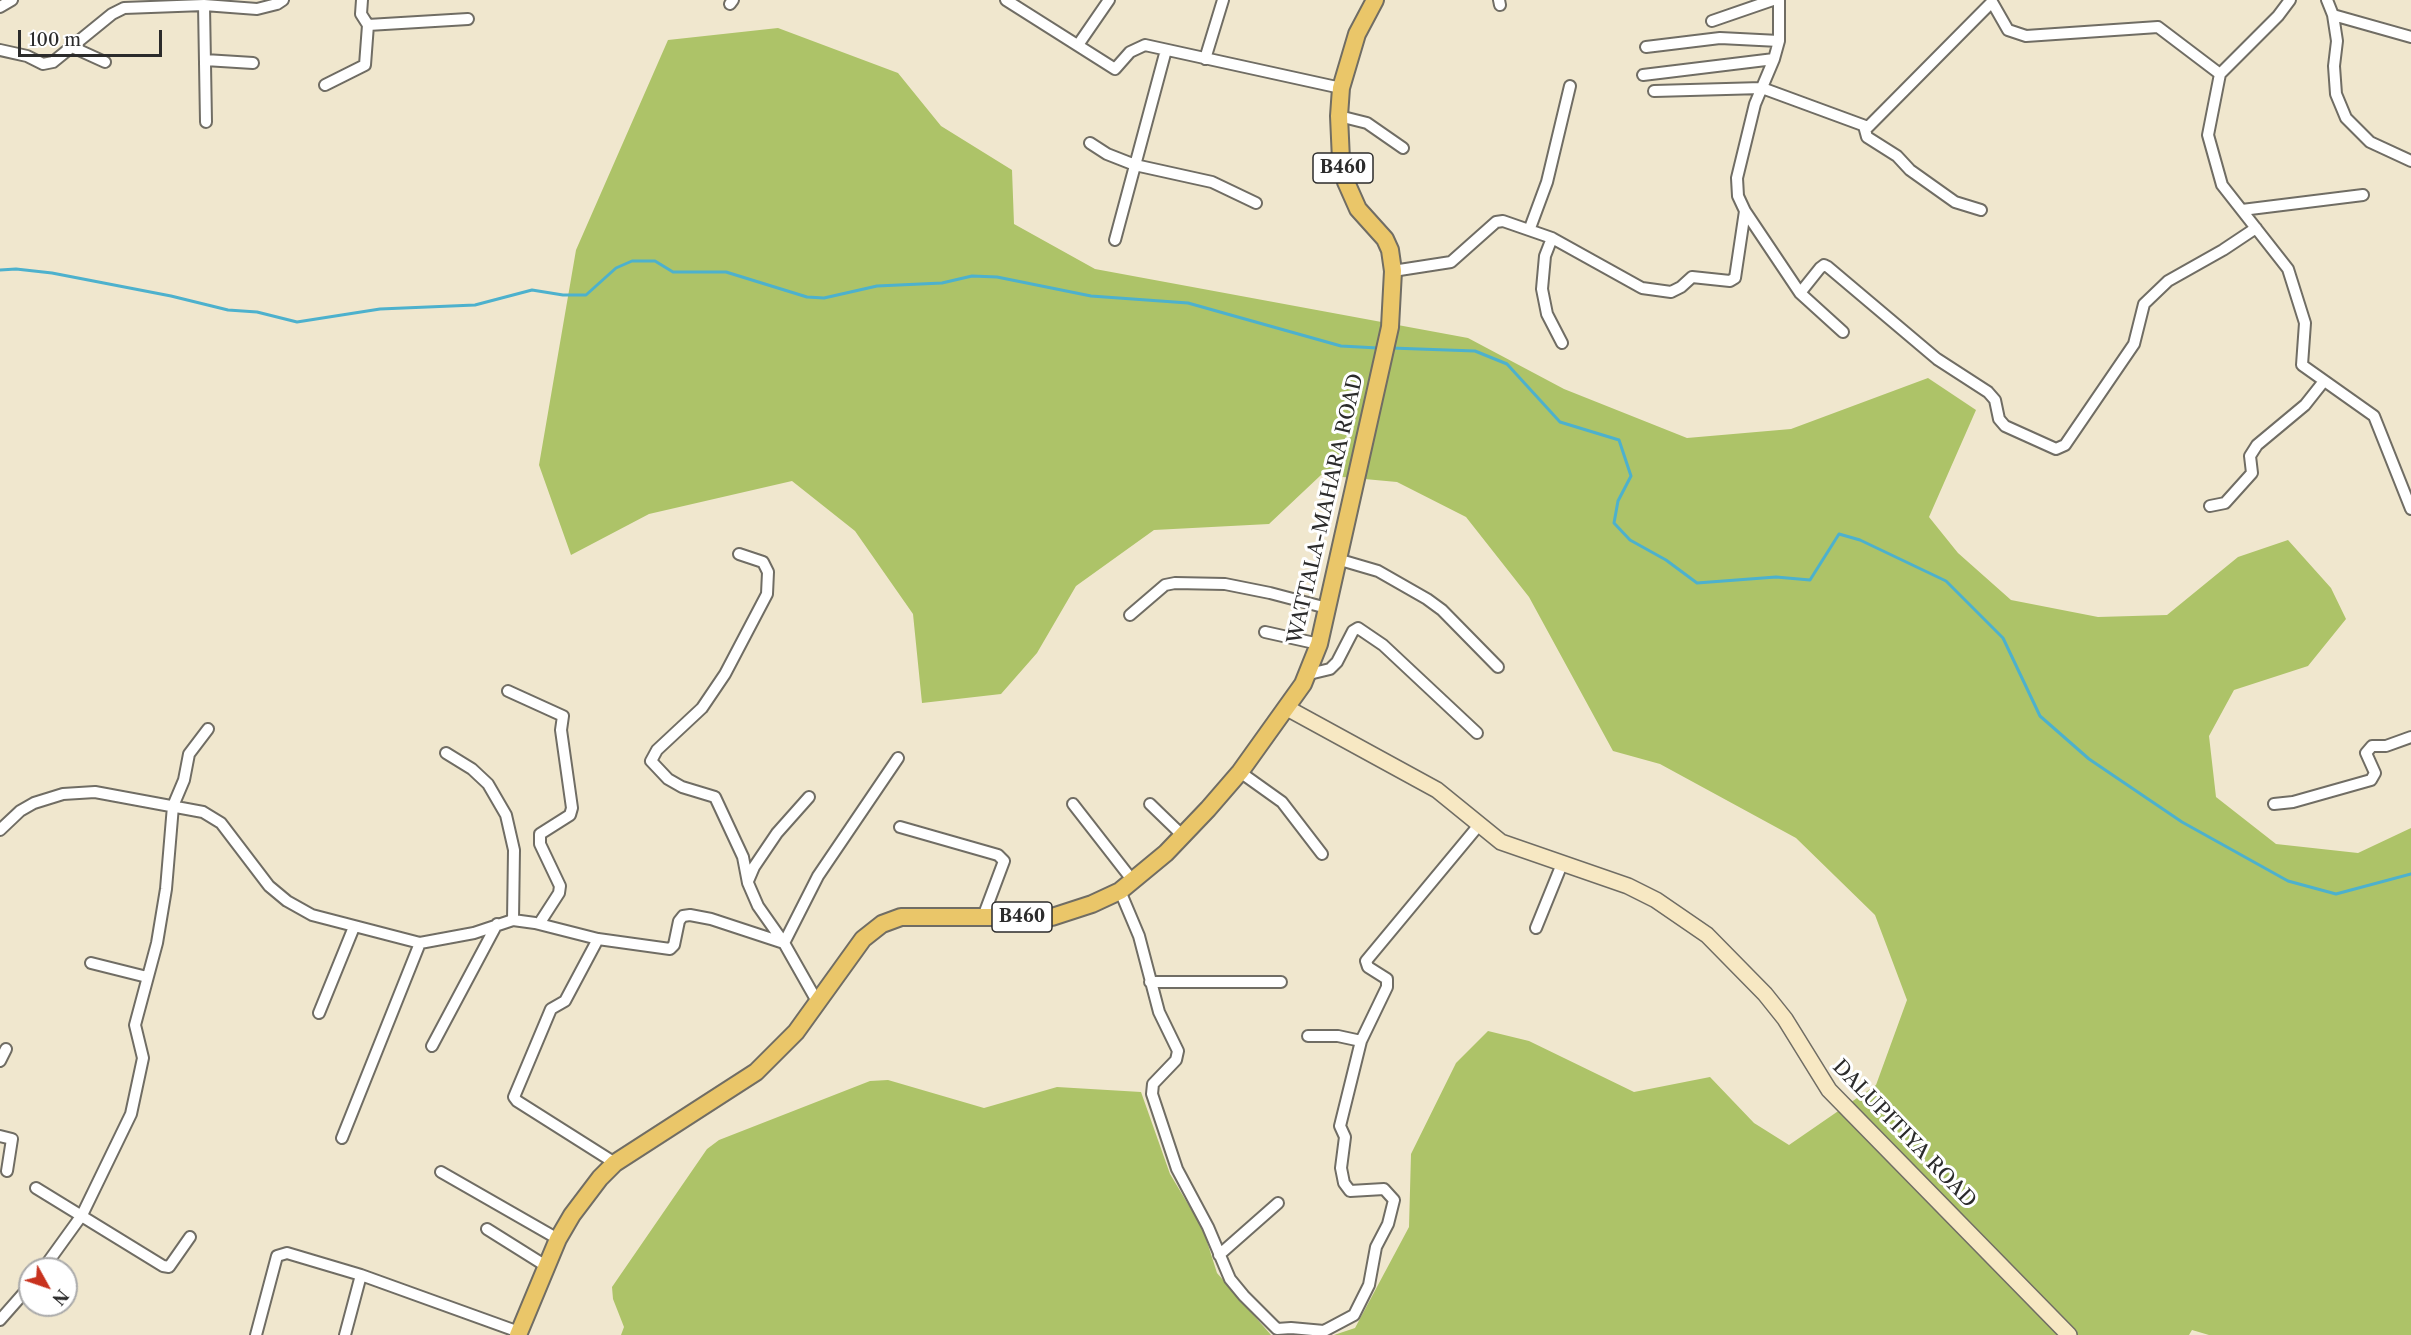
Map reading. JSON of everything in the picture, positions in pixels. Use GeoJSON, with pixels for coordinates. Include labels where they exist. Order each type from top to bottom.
{"type":"FeatureCollection","features":[{"type":"Feature","properties":{"kind":"main road","name":"WATTALA-MAHARA ROAD"},"geometry":{"type":"LineString","coordinates":[[519,1334],[558,1239],[586,1197],[615,1163],[756,1072],[796,1032],[863,939],[882,924],[901,917],[1052,917],[1092,904],[1127,886],[1166,853],[1240,772],[1303,684],[1319,644],[1390,327],[1393,271],[1390,250],[1384,239],[1358,209],[1346,182],[1341,160],[1339,116],[1341,88],[1357,34],[1375,0]]}},
{"type":"Feature","properties":{"kind":"street"},"geometry":{"type":"LineString","coordinates":[[0,7],[12,0]]}},
{"type":"Feature","properties":{"kind":"street"},"geometry":{"type":"LineString","coordinates":[[0,50],[27,56],[43,64],[53,62],[121,4],[226,3],[257,9],[277,4],[283,0]]}},
{"type":"Feature","properties":{"kind":"street"},"geometry":{"type":"LineString","coordinates":[[325,85],[365,65],[368,25],[361,14],[362,0]]}},
{"type":"Feature","properties":{"kind":"street"},"geometry":{"type":"LineString","coordinates":[[1006,0],[1026,5],[1078,45],[1115,69],[1130,52],[1145,45],[1341,88]]}},
{"type":"Feature","properties":{"kind":"street"},"geometry":{"type":"LineString","coordinates":[[1078,45],[1109,0]]}},
{"type":"Feature","properties":{"kind":"street"},"geometry":{"type":"LineString","coordinates":[[1205,59],[1223,0]]}},
{"type":"Feature","properties":{"kind":"street"},"geometry":{"type":"LineString","coordinates":[[1712,21],[1773,0]]}},
{"type":"Feature","properties":{"kind":"street"},"geometry":{"type":"LineString","coordinates":[[1779,0],[1779,41],[1755,104],[1737,178],[1738,196],[1745,211],[1800,293],[1843,332]]}},
{"type":"Feature","properties":{"kind":"street"},"geometry":{"type":"LineString","coordinates":[[2290,0],[2278,16],[2220,74],[2208,135],[2222,185],[2288,268],[2305,323],[2302,365],[2374,416],[2410,501]]}},
{"type":"Feature","properties":{"kind":"street"},"geometry":{"type":"LineString","coordinates":[[2327,0],[2333,15],[2337,41],[2334,66],[2336,94],[2346,118],[2370,142],[2411,161]]}},
{"type":"Feature","properties":{"kind":"street"},"geometry":{"type":"LineString","coordinates":[[1653,91],[1762,88],[1868,127],[1992,2],[2008,30],[2026,36],[2158,27],[2220,74]]}},
{"type":"Feature","properties":{"kind":"street"},"geometry":{"type":"LineString","coordinates":[[204,5],[206,122]]}},
{"type":"Feature","properties":{"kind":"street"},"geometry":{"type":"LineString","coordinates":[[2333,15],[2411,37]]}},
{"type":"Feature","properties":{"kind":"street"},"geometry":{"type":"LineString","coordinates":[[368,25],[468,19]]}},
{"type":"Feature","properties":{"kind":"street"},"geometry":{"type":"LineString","coordinates":[[1646,47],[1720,38],[1779,41]]}},
{"type":"Feature","properties":{"kind":"street"},"geometry":{"type":"LineString","coordinates":[[72,47],[105,62]]}},
{"type":"Feature","properties":{"kind":"street"},"geometry":{"type":"LineString","coordinates":[[1115,240],[1166,50]]}},
{"type":"Feature","properties":{"kind":"street"},"geometry":{"type":"LineString","coordinates":[[1643,75],[1774,59]]}},
{"type":"Feature","properties":{"kind":"street"},"geometry":{"type":"LineString","coordinates":[[205,60],[253,63]]}},
{"type":"Feature","properties":{"kind":"street"},"geometry":{"type":"LineString","coordinates":[[1530,228],[1547,182],[1570,86]]}},
{"type":"Feature","properties":{"kind":"street"},"geometry":{"type":"LineString","coordinates":[[1339,116],[1367,123],[1403,148]]}},
{"type":"Feature","properties":{"kind":"street"},"geometry":{"type":"LineString","coordinates":[[1864,126],[1867,137],[1897,156],[1910,170],[1955,202],[1981,210]]}},
{"type":"Feature","properties":{"kind":"street"},"geometry":{"type":"LineString","coordinates":[[1089,143],[1107,154],[1135,165],[1212,182],[1256,203]]}},
{"type":"Feature","properties":{"kind":"street"},"geometry":{"type":"LineString","coordinates":[[2242,210],[2363,195]]}},
{"type":"Feature","properties":{"kind":"street"},"geometry":{"type":"LineString","coordinates":[[1393,271],[1451,262],[1496,222],[1503,221],[1530,228],[1552,238],[1642,288],[1671,292],[1692,277],[1730,281],[1735,278],[1745,211]]}},
{"type":"Feature","properties":{"kind":"street"},"geometry":{"type":"LineString","coordinates":[[1800,293],[1820,268],[1824,265],[1828,267],[1937,359],[1988,392],[1995,400],[1999,419],[2005,426],[2056,449],[2065,445],[2134,344],[2144,304],[2168,281],[2223,250],[2256,228]]}},
{"type":"Feature","properties":{"kind":"street"},"geometry":{"type":"LineString","coordinates":[[1552,238],[1545,256],[1542,289],[1547,314],[1562,343]]}},
{"type":"Feature","properties":{"kind":"street"},"geometry":{"type":"LineString","coordinates":[[2210,506],[2225,503],[2252,473],[2250,456],[2257,445],[2305,405],[2324,381]]}},
{"type":"Feature","properties":{"kind":"street"},"geometry":{"type":"LineString","coordinates":[[739,554],[763,562],[768,573],[767,594],[725,674],[702,708],[657,750],[651,761],[668,779],[682,788],[714,797],[743,857],[748,883],[758,906],[784,943],[819,1003]]}},
{"type":"Feature","properties":{"kind":"street"},"geometry":{"type":"LineString","coordinates":[[1337,559],[1378,571],[1427,599],[1442,610],[1498,667]]}},
{"type":"Feature","properties":{"kind":"street"},"geometry":{"type":"LineString","coordinates":[[1130,615],[1165,585],[1175,583],[1225,584],[1327,608]]}},
{"type":"Feature","properties":{"kind":"street"},"geometry":{"type":"LineString","coordinates":[[1305,675],[1329,669],[1337,662],[1353,631],[1358,628],[1383,645],[1477,733]]}},
{"type":"Feature","properties":{"kind":"street"},"geometry":{"type":"LineString","coordinates":[[1265,632],[1319,644]]}},
{"type":"Feature","properties":{"kind":"street"},"geometry":{"type":"LineString","coordinates":[[508,691],[563,716],[561,730],[572,808],[570,815],[540,834],[540,844],[560,886],[560,893],[539,924]]}},
{"type":"Feature","properties":{"kind":"street","name":"DALUPITIYA ROAD"},"geometry":{"type":"LineString","coordinates":[[1287,708],[1437,790],[1501,842],[1628,886],[1656,900],[1707,935],[1766,994],[1785,1019],[1828,1090],[2069,1335]]}},
{"type":"Feature","properties":{"kind":"street"},"geometry":{"type":"LineString","coordinates":[[52,1257],[82,1215],[130,1114],[143,1058],[135,1025],[157,943],[166,889],[173,806],[184,780],[189,754],[208,729]]}},
{"type":"Feature","properties":{"kind":"street"},"geometry":{"type":"LineString","coordinates":[[2274,804],[2293,802],[2371,780],[2374,773],[2366,753],[2372,746],[2386,746],[2411,737]]}},
{"type":"Feature","properties":{"kind":"street"},"geometry":{"type":"LineString","coordinates":[[446,753],[472,769],[488,784],[506,815],[514,850],[513,920]]}},
{"type":"Feature","properties":{"kind":"street"},"geometry":{"type":"LineString","coordinates":[[784,943],[818,876],[898,758]]}},
{"type":"Feature","properties":{"kind":"street"},"geometry":{"type":"LineString","coordinates":[[1240,772],[1282,802],[1322,854]]}},
{"type":"Feature","properties":{"kind":"street"},"geometry":{"type":"LineString","coordinates":[[0,830],[20,811],[34,803],[63,794],[95,792],[203,812],[221,823],[269,886],[287,901],[312,915],[420,943],[474,933],[513,920],[598,939],[670,949],[674,945],[679,921],[683,916],[690,915],[711,919],[784,943]]}},
{"type":"Feature","properties":{"kind":"street"},"geometry":{"type":"LineString","coordinates":[[748,883],[754,867],[777,833],[809,797]]}},
{"type":"Feature","properties":{"kind":"street"},"geometry":{"type":"LineString","coordinates":[[1073,804],[1127,886],[1159,1012],[1178,1051],[1176,1060],[1153,1084],[1152,1094],[1177,1169],[1208,1227],[1230,1280],[1277,1329],[1324,1331],[1354,1315],[1369,1285],[1376,1247],[1388,1224],[1394,1200],[1384,1189],[1350,1191],[1344,1183],[1341,1168],[1345,1137],[1340,1126],[1361,1041],[1387,987],[1388,979],[1368,967],[1366,961],[1479,825]]}},
{"type":"Feature","properties":{"kind":"street"},"geometry":{"type":"LineString","coordinates":[[1150,804],[1182,835]]}},
{"type":"Feature","properties":{"kind":"street"},"geometry":{"type":"LineString","coordinates":[[900,827],[998,855],[1004,861],[983,917]]}},
{"type":"Feature","properties":{"kind":"street"},"geometry":{"type":"LineString","coordinates":[[1536,928],[1562,864]]}},
{"type":"Feature","properties":{"kind":"street"},"geometry":{"type":"LineString","coordinates":[[432,1046],[497,924]]}},
{"type":"Feature","properties":{"kind":"street"},"geometry":{"type":"LineString","coordinates":[[319,1013],[354,927]]}},
{"type":"Feature","properties":{"kind":"street"},"geometry":{"type":"LineString","coordinates":[[598,939],[565,1001],[551,1009],[514,1097],[615,1163]]}},
{"type":"Feature","properties":{"kind":"street"},"geometry":{"type":"LineString","coordinates":[[342,1138],[420,943]]}},
{"type":"Feature","properties":{"kind":"street"},"geometry":{"type":"LineString","coordinates":[[91,963],[147,977]]}},
{"type":"Feature","properties":{"kind":"street"},"geometry":{"type":"LineString","coordinates":[[1150,982],[1281,982]]}},
{"type":"Feature","properties":{"kind":"street"},"geometry":{"type":"LineString","coordinates":[[1308,1036],[1338,1036],[1361,1041]]}},
{"type":"Feature","properties":{"kind":"street"},"geometry":{"type":"LineString","coordinates":[[0,1061],[6,1049]]}},
{"type":"Feature","properties":{"kind":"street"},"geometry":{"type":"LineString","coordinates":[[0,1136],[12,1139],[7,1171]]}},
{"type":"Feature","properties":{"kind":"street"},"geometry":{"type":"LineString","coordinates":[[441,1172],[558,1239]]}},
{"type":"Feature","properties":{"kind":"street"},"geometry":{"type":"LineString","coordinates":[[36,1188],[163,1266],[169,1267],[190,1237]]}},
{"type":"Feature","properties":{"kind":"street"},"geometry":{"type":"LineString","coordinates":[[1218,1255],[1278,1203]]}},
{"type":"Feature","properties":{"kind":"street"},"geometry":{"type":"LineString","coordinates":[[487,1229],[546,1266]]}},
{"type":"Feature","properties":{"kind":"street"},"geometry":{"type":"LineString","coordinates":[[256,1335],[278,1256],[287,1253],[361,1275],[519,1334]]}},
{"type":"Feature","properties":{"kind":"street"},"geometry":{"type":"LineString","coordinates":[[345,1335],[361,1275]]}},
{"type":"Feature","properties":{"kind":"street"},"geometry":{"type":"LineString","coordinates":[[0,1320],[18,1300]]}},
{"type":"Feature","properties":{"kind":"green space"},"geometry":{"type":"Polygon","coordinates":[[[778,28],[898,73],[941,126],[1012,170],[1014,224],[1095,269],[1468,338],[1564,389],[1687,438],[1791,429],[1928,378],[1976,410],[1929,517],[1958,553],[2011,600],[2098,617],[2167,615],[2238,557],[2288,540],[2331,588],[2346,619],[2308,666],[2234,690],[2209,736],[2216,797],[2276,844],[2358,853],[2411,828],[2411,1335],[2209,1335],[2192,1330],[2189,1335],[1334,1335],[1355,1328],[1409,1227],[1411,1154],[1456,1063],[1488,1031],[1529,1041],[1634,1092],[1710,1077],[1754,1123],[1789,1145],[1876,1085],[1907,1000],[1875,915],[1796,838],[1660,764],[1613,751],[1529,597],[1466,517],[1397,482],[1321,475],[1269,524],[1154,530],[1076,586],[1037,653],[1001,694],[922,703],[913,614],[855,531],[792,481],[649,514],[571,555],[539,465],[576,250],[668,40],[778,28]]]}},
{"type":"Feature","properties":{"kind":"green space"},"geometry":{"type":"Polygon","coordinates":[[[888,1080],[984,1108],[1057,1087],[1141,1092],[1170,1174],[1203,1229],[1217,1273],[1271,1335],[621,1335],[624,1327],[613,1299],[612,1287],[707,1149],[719,1140],[870,1081],[888,1080]]]}},
{"type":"Feature","properties":{"kind":"waterway"},"geometry":{"type":"LineString","coordinates":[[0,270],[16,269],[52,273],[171,296],[228,310],[257,312],[297,322],[380,309],[475,305],[532,290],[563,295],[586,295],[616,268],[632,261],[655,261],[673,272],[726,272],[807,297],[824,298],[877,286],[942,283],[972,276],[997,277],[1091,296],[1188,303],[1341,346],[1378,348]]}},
{"type":"Feature","properties":{"kind":"waterway"},"geometry":{"type":"LineString","coordinates":[[1391,348],[1475,351],[1507,364],[1560,422],[1619,440],[1631,476],[1618,501],[1614,523],[1630,540],[1666,560],[1697,583],[1776,577],[1810,580],[1839,534],[1860,540],[1946,581],[2003,638],[2040,716],[2089,759],[2182,822],[2288,881],[2336,894],[2411,874]]}}]}
